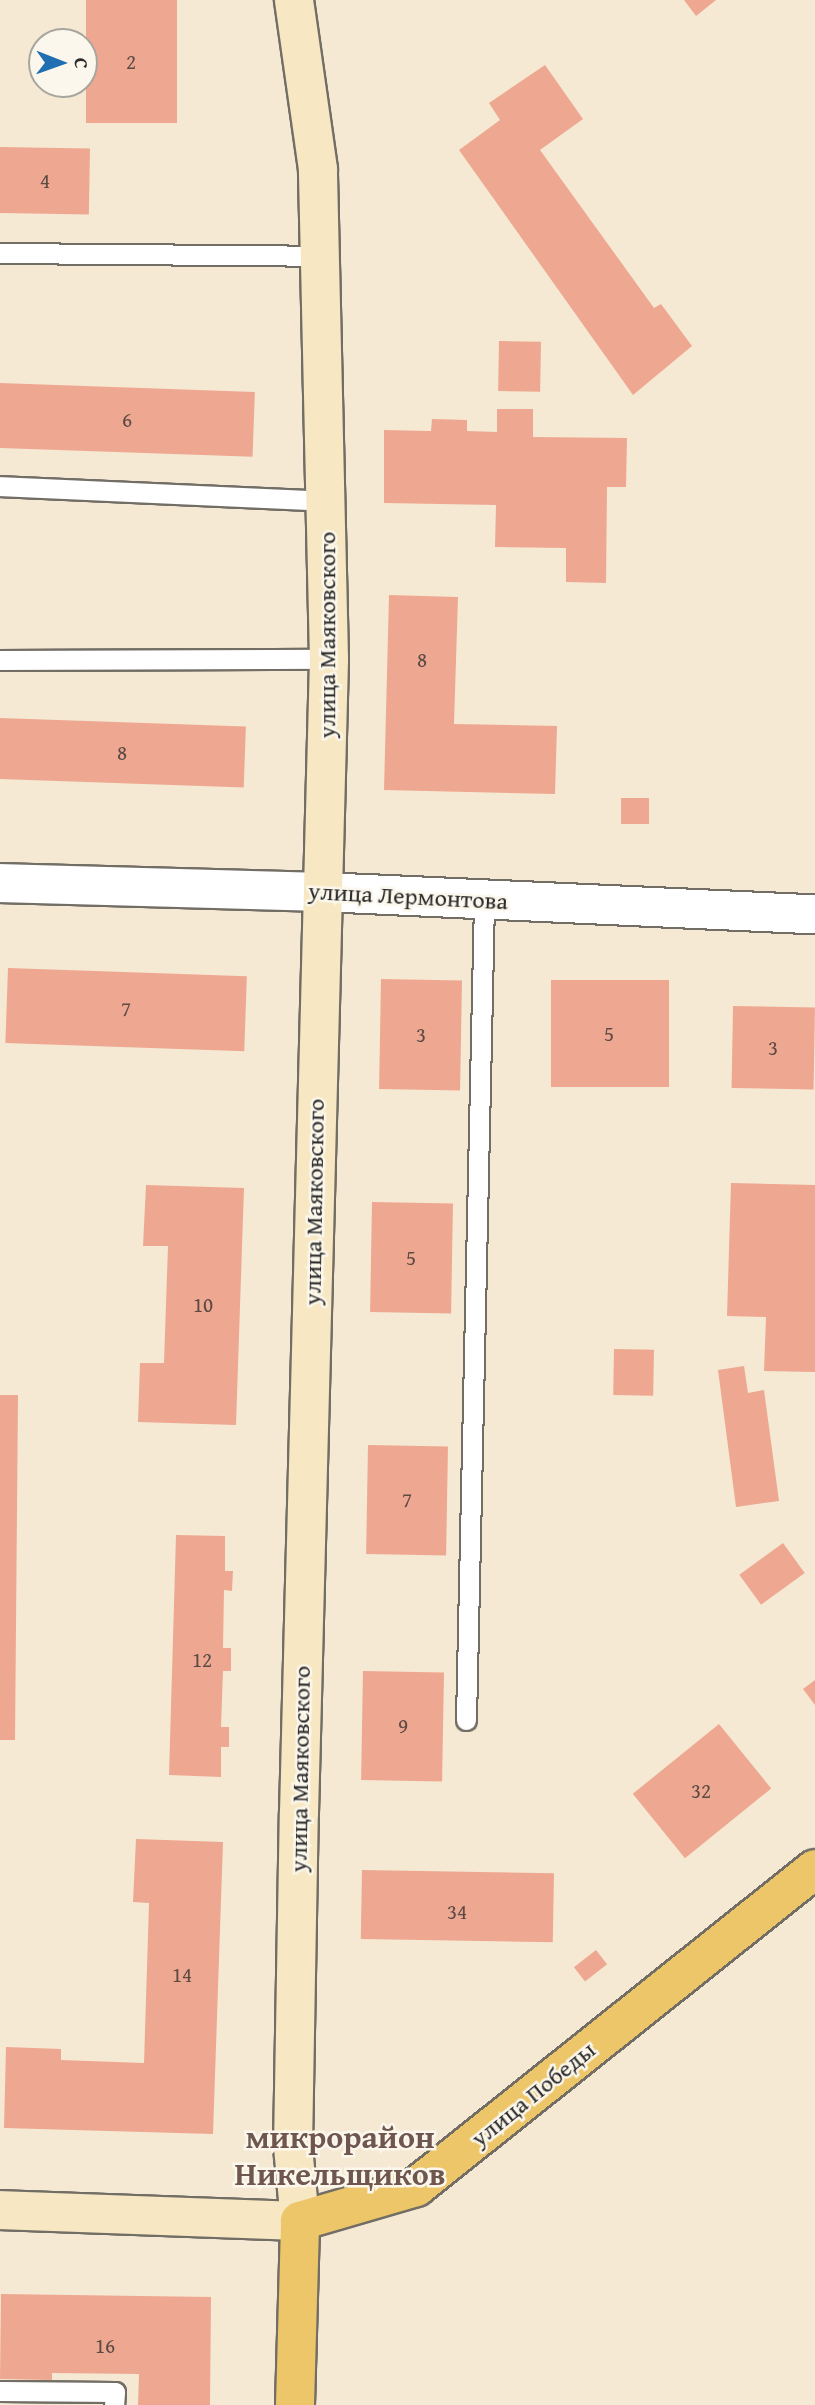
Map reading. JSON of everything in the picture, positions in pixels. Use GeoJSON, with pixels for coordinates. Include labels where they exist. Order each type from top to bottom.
{"type":"FeatureCollection","features":[{"type":"Feature","properties":{"kind":"main road","name":"улица Победы"},"geometry":{"type":"LineString","coordinates":[[300,2221],[416,2187],[815,1869]]}},
{"type":"Feature","properties":{"kind":"main road","name":"улица Маяковского"},"geometry":{"type":"LineString","coordinates":[[295,2405],[300,2221]]}},
{"type":"Feature","properties":{"kind":"street","name":"улица Маяковского"},"geometry":{"type":"LineString","coordinates":[[294,0],[318,169],[329,659],[293,2133],[300,2221]]}},
{"type":"Feature","properties":{"kind":"street","name":"улица Лермонтова"},"geometry":{"type":"LineString","coordinates":[[0,883],[323,892],[815,914]]}},
{"type":"Feature","properties":{"kind":"street","name":"улица Победы"},"geometry":{"type":"LineString","coordinates":[[0,2210],[300,2221]]}},
{"type":"Feature","properties":{"kind":"lane"},"geometry":{"type":"LineString","coordinates":[[0,253],[320,256]]}},
{"type":"Feature","properties":{"kind":"lane"},"geometry":{"type":"LineString","coordinates":[[0,486],[327,501]]}},
{"type":"Feature","properties":{"kind":"lane"},"geometry":{"type":"LineString","coordinates":[[0,660],[329,659]]}},
{"type":"Feature","properties":{"kind":"lane"},"geometry":{"type":"LineString","coordinates":[[466,1720],[484,900]]}},
{"type":"Feature","properties":{"kind":"lane"},"geometry":{"type":"LineString","coordinates":[[0,2391],[114,2392],[114,2405]]}},
{"type":"Feature","properties":{"kind":"building"},"geometry":{"type":"Polygon","coordinates":[[[86,0],[177,0],[177,123],[86,123],[86,98],[98,98],[98,28],[86,28],[86,0]]]}},
{"type":"Feature","properties":{"kind":"building"},"geometry":{"type":"Polygon","coordinates":[[[684,0],[716,0],[696,16],[684,0]]]}},
{"type":"Feature","properties":{"kind":"building"},"geometry":{"type":"Polygon","coordinates":[[[545,65],[583,119],[540,150],[654,308],[661,304],[692,346],[633,395],[459,150],[500,120],[489,103],[545,65]]]}},
{"type":"Feature","properties":{"kind":"building"},"geometry":{"type":"Polygon","coordinates":[[[0,147],[90,149],[89,215],[0,213],[0,147]]]}},
{"type":"Feature","properties":{"kind":"building"},"geometry":{"type":"Polygon","coordinates":[[[499,341],[541,342],[540,392],[498,391],[499,341]]]}},
{"type":"Feature","properties":{"kind":"building"},"geometry":{"type":"Polygon","coordinates":[[[0,383],[255,392],[253,457],[0,448],[0,383]]]}},
{"type":"Feature","properties":{"kind":"building"},"geometry":{"type":"Polygon","coordinates":[[[497,409],[533,409],[533,437],[627,438],[626,487],[607,487],[606,583],[566,582],[566,548],[495,547],[496,505],[384,503],[384,430],[431,431],[432,419],[467,420],[467,431],[497,432],[497,409]]]}},
{"type":"Feature","properties":{"kind":"building"},"geometry":{"type":"Polygon","coordinates":[[[389,595],[458,597],[454,724],[557,726],[555,794],[384,790],[389,595]]]}},
{"type":"Feature","properties":{"kind":"building"},"geometry":{"type":"Polygon","coordinates":[[[0,718],[246,727],[244,788],[0,779],[0,718]]]}},
{"type":"Feature","properties":{"kind":"building"},"geometry":{"type":"Polygon","coordinates":[[[621,798],[649,798],[649,824],[621,824],[621,798]]]}},
{"type":"Feature","properties":{"kind":"building"},"geometry":{"type":"Polygon","coordinates":[[[8,968],[247,976],[244,1051],[5,1043],[8,968]]]}},
{"type":"Feature","properties":{"kind":"building"},"geometry":{"type":"Polygon","coordinates":[[[381,979],[462,980],[460,1090],[379,1089],[381,979]]]}},
{"type":"Feature","properties":{"kind":"building"},"geometry":{"type":"Polygon","coordinates":[[[551,980],[669,980],[669,1087],[551,1087],[551,980]]]}},
{"type":"Feature","properties":{"kind":"building"},"geometry":{"type":"Polygon","coordinates":[[[733,1006],[815,1007],[814,1089],[732,1088],[733,1006]]]}},
{"type":"Feature","properties":{"kind":"building"},"geometry":{"type":"Polygon","coordinates":[[[731,1183],[815,1185],[815,1372],[764,1371],[766,1317],[727,1316],[731,1183]]]}},
{"type":"Feature","properties":{"kind":"building"},"geometry":{"type":"Polygon","coordinates":[[[146,1185],[244,1188],[236,1425],[138,1422],[140,1363],[164,1363],[168,1246],[143,1246],[146,1185]]]}},
{"type":"Feature","properties":{"kind":"building"},"geometry":{"type":"Polygon","coordinates":[[[372,1202],[453,1203],[451,1313],[370,1312],[372,1202]]]}},
{"type":"Feature","properties":{"kind":"building"},"geometry":{"type":"Polygon","coordinates":[[[614,1349],[654,1350],[653,1396],[613,1395],[614,1349]]]}},
{"type":"Feature","properties":{"kind":"building"},"geometry":{"type":"Polygon","coordinates":[[[744,1366],[748,1393],[764,1390],[779,1501],[736,1507],[718,1370],[744,1366]]]}},
{"type":"Feature","properties":{"kind":"building"},"geometry":{"type":"Polygon","coordinates":[[[0,1395],[18,1395],[15,1740],[0,1740],[0,1395]]]}},
{"type":"Feature","properties":{"kind":"building"},"geometry":{"type":"Polygon","coordinates":[[[368,1445],[448,1446],[446,1555],[366,1554],[368,1445]]]}},
{"type":"Feature","properties":{"kind":"building"},"geometry":{"type":"Polygon","coordinates":[[[176,1535],[225,1536],[225,1571],[233,1571],[232,1591],[224,1590],[223,1648],[231,1648],[231,1671],[223,1671],[221,1727],[229,1727],[229,1747],[221,1747],[221,1777],[169,1775],[176,1535]]]}},
{"type":"Feature","properties":{"kind":"building"},"geometry":{"type":"Polygon","coordinates":[[[783,1543],[805,1573],[761,1605],[739,1575],[783,1543]]]}},
{"type":"Feature","properties":{"kind":"building"},"geometry":{"type":"Polygon","coordinates":[[[363,1671],[444,1672],[442,1781],[361,1780],[363,1671]]]}},
{"type":"Feature","properties":{"kind":"building"},"geometry":{"type":"Polygon","coordinates":[[[815,1680],[815,1705],[803,1689],[815,1680]]]}},
{"type":"Feature","properties":{"kind":"building"},"geometry":{"type":"Polygon","coordinates":[[[719,1724],[771,1789],[685,1858],[633,1794],[719,1724]]]}},
{"type":"Feature","properties":{"kind":"building"},"geometry":{"type":"Polygon","coordinates":[[[136,1839],[223,1842],[213,2134],[4,2128],[6,2047],[61,2049],[61,2060],[144,2063],[149,1903],[133,1902],[136,1839]]]}},
{"type":"Feature","properties":{"kind":"building"},"geometry":{"type":"Polygon","coordinates":[[[362,1870],[554,1873],[553,1942],[361,1939],[362,1870]]]}},
{"type":"Feature","properties":{"kind":"building"},"geometry":{"type":"Polygon","coordinates":[[[596,1950],[607,1964],[585,1981],[574,1967],[596,1950]]]}},
{"type":"Feature","properties":{"kind":"building"},"geometry":{"type":"Polygon","coordinates":[[[1,2294],[211,2297],[210,2405],[138,2405],[139,2374],[52,2373],[52,2380],[0,2379],[1,2294]]]}},
{"type":"Feature","properties":{"kind":"district","name":"микрорайон Никельщиков"},"geometry":{"type":"Point","coordinates":[340,2156]}}]}
